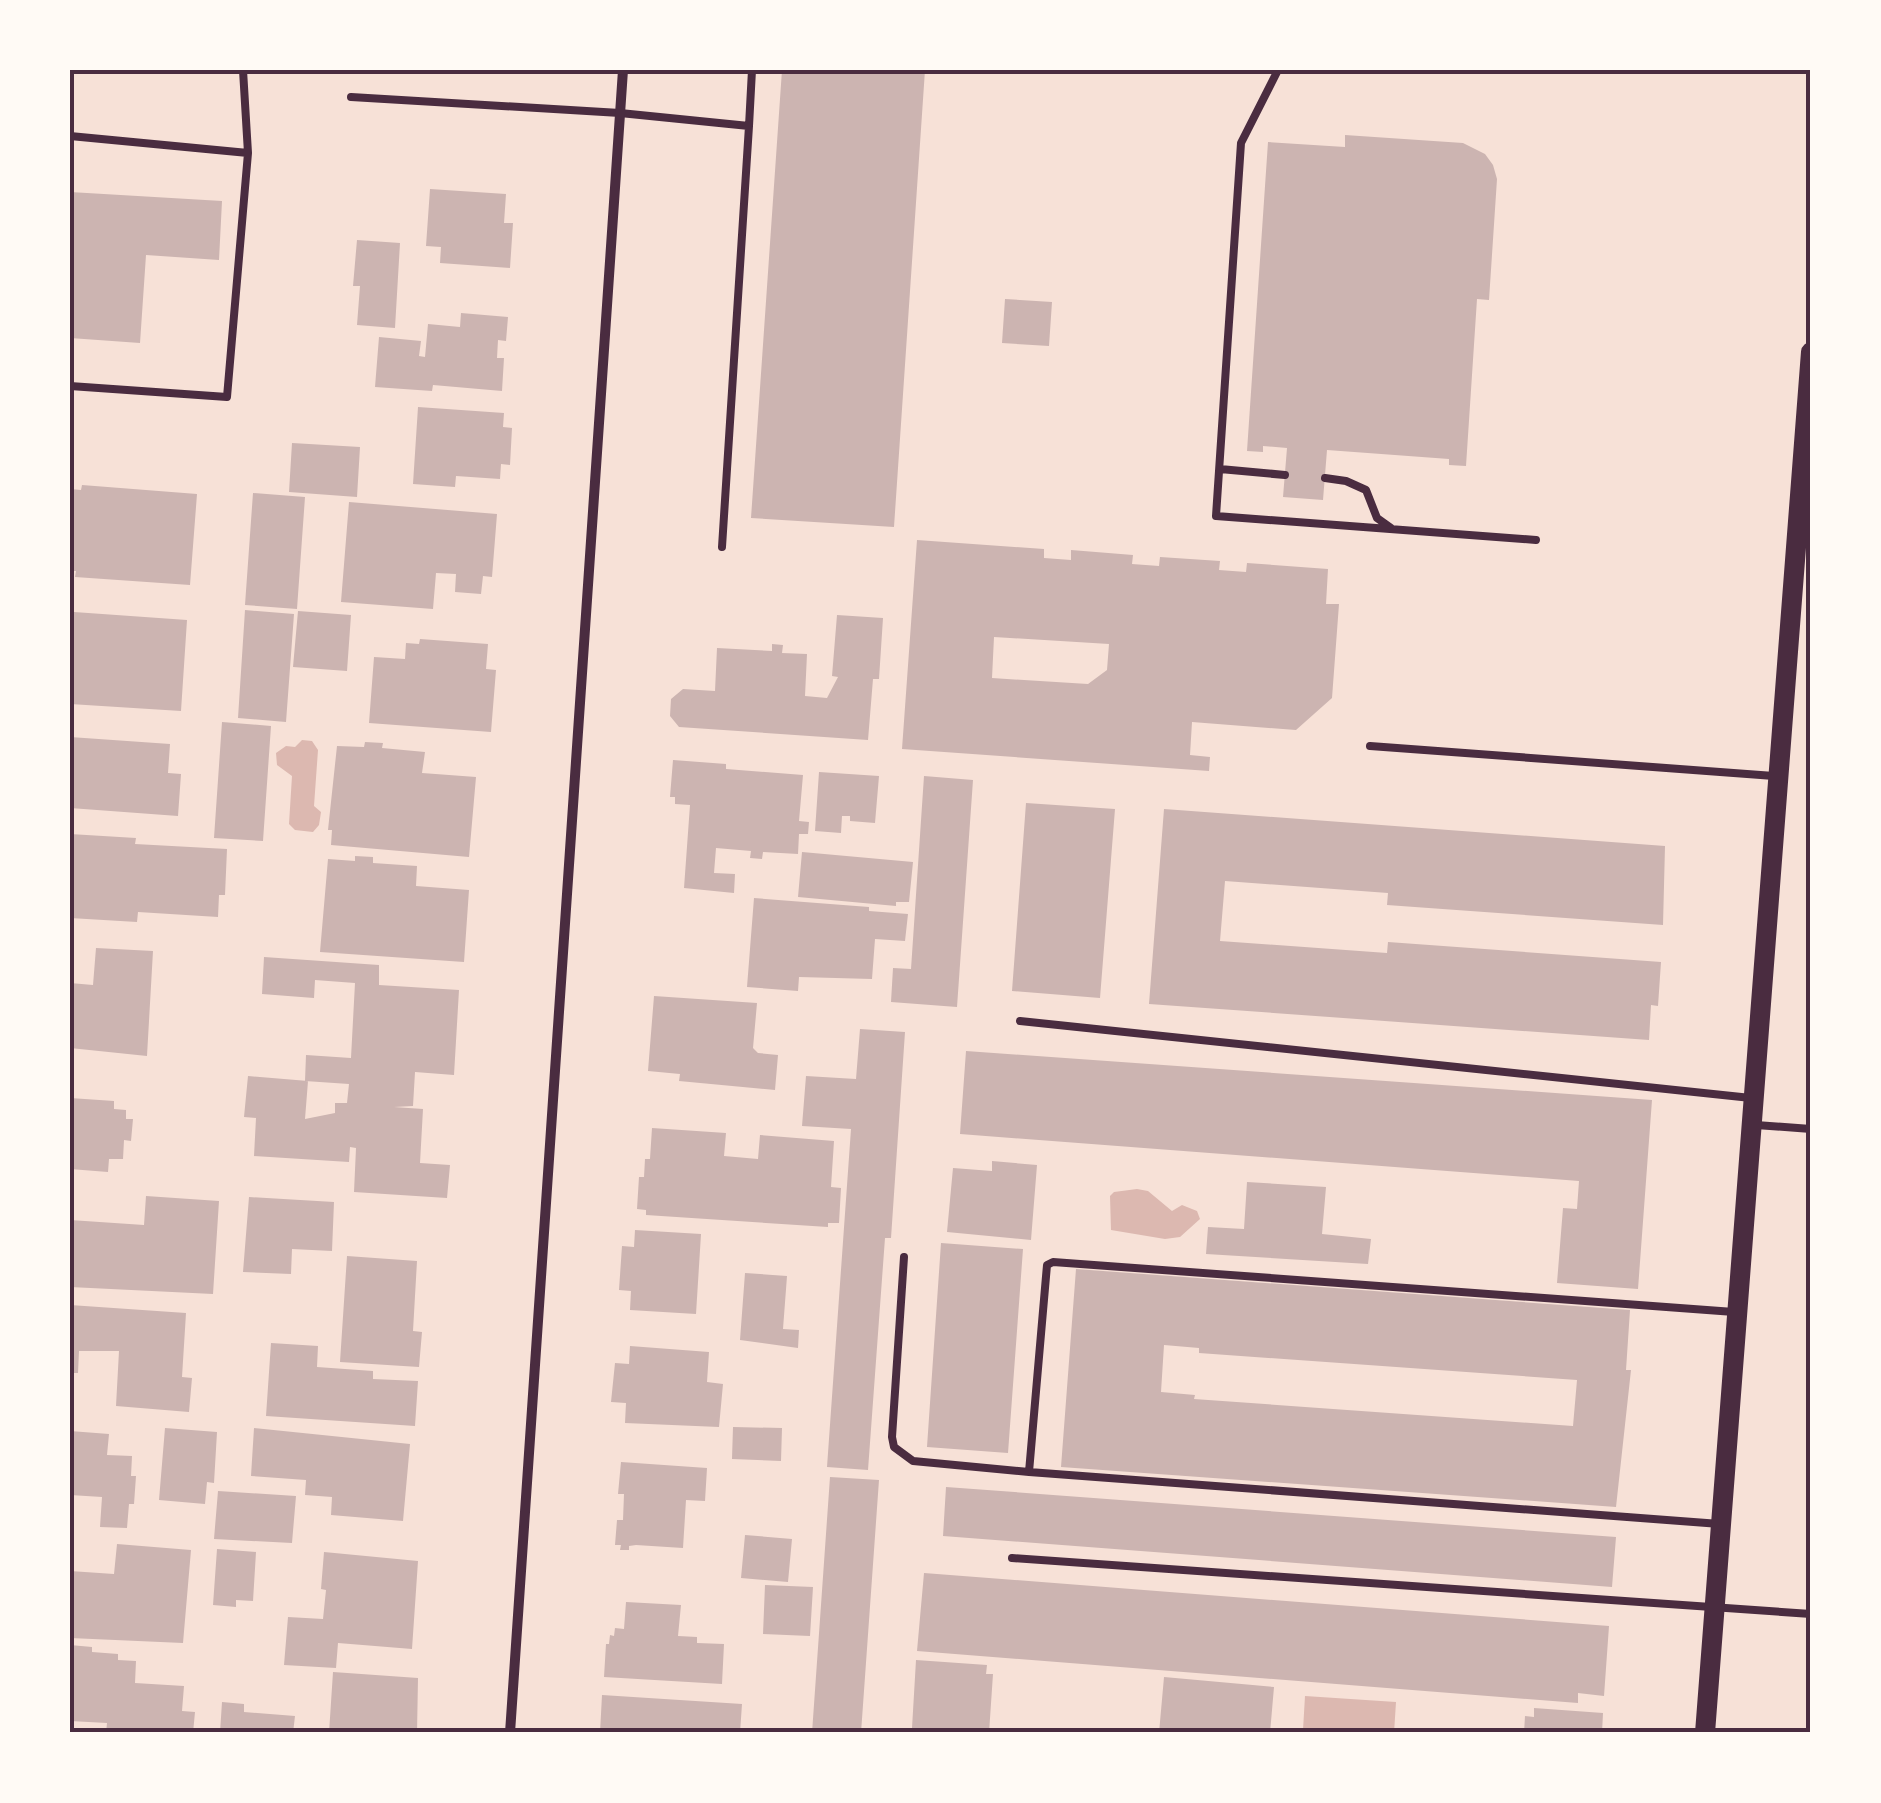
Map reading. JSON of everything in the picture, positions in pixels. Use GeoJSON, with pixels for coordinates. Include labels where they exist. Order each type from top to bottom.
{"type":"FeatureCollection","features":[{"type":"Feature","properties":{"kind":"main road"},"geometry":{"type":"LineString","coordinates":[[1705,1733],[1811,352]]}},
{"type":"Feature","properties":{"kind":"street"},"geometry":{"type":"LineString","coordinates":[[510,1733],[623,70]]}},
{"type":"Feature","properties":{"kind":"lane"},"geometry":{"type":"LineString","coordinates":[[70,386],[226,397],[248,153],[243,70]]}},
{"type":"Feature","properties":{"kind":"lane"},"geometry":{"type":"LineString","coordinates":[[722,547],[752,70]]}},
{"type":"Feature","properties":{"kind":"lane"},"geometry":{"type":"LineString","coordinates":[[1278,70],[1240,143],[1216,516],[1536,540]]}},
{"type":"Feature","properties":{"kind":"lane"},"geometry":{"type":"LineString","coordinates":[[350,97],[620,113],[749,126]]}},
{"type":"Feature","properties":{"kind":"lane"},"geometry":{"type":"LineString","coordinates":[[70,136],[248,153]]}},
{"type":"Feature","properties":{"kind":"lane"},"geometry":{"type":"LineString","coordinates":[[1220,469],[1285,475]]}},
{"type":"Feature","properties":{"kind":"lane"},"geometry":{"type":"LineString","coordinates":[[1325,478],[1346,481],[1366,490],[1376,518],[1392,529]]}},
{"type":"Feature","properties":{"kind":"lane"},"geometry":{"type":"LineString","coordinates":[[1370,746],[1778,776]]}},
{"type":"Feature","properties":{"kind":"lane"},"geometry":{"type":"LineString","coordinates":[[1020,1022],[1754,1098]]}},
{"type":"Feature","properties":{"kind":"lane"},"geometry":{"type":"LineString","coordinates":[[1752,1124],[1811,1129]]}},
{"type":"Feature","properties":{"kind":"lane"},"geometry":{"type":"LineString","coordinates":[[904,1257],[892,1436],[894,1447],[914,1462],[1722,1524]]}},
{"type":"Feature","properties":{"kind":"lane"},"geometry":{"type":"LineString","coordinates":[[1029,1472],[1047,1265],[1052,1262],[1739,1313]]}},
{"type":"Feature","properties":{"kind":"lane"},"geometry":{"type":"LineString","coordinates":[[1012,1558],[1811,1614]]}},
{"type":"Feature","properties":{"kind":"shaded area"},"geometry":{"type":"Polygon","coordinates":[[[302,740],[312,741],[318,750],[314,806],[321,812],[313,832],[295,830],[289,824],[292,776],[277,765],[276,753],[286,746],[295,747],[302,740]]]}},
{"type":"Feature","properties":{"kind":"shaded area"},"geometry":{"type":"Polygon","coordinates":[[[1137,1189],[1148,1191],[1172,1211],[1182,1205],[1197,1211],[1200,1219],[1180,1237],[1165,1239],[1111,1230],[1110,1196],[1137,1189]]]}},
{"type":"Feature","properties":{"kind":"shaded area"},"geometry":{"type":"Polygon","coordinates":[[[1305,1696],[1396,1702],[1394,1733],[1303,1730],[1305,1696]]]}},
{"type":"Feature","properties":{"kind":"building"},"geometry":{"type":"Polygon","coordinates":[[[782,70],[925,70],[894,527],[751,518],[782,70]]]}},
{"type":"Feature","properties":{"kind":"building"},"geometry":{"type":"Polygon","coordinates":[[[1345,135],[1463,143],[1485,154],[1493,165],[1497,179],[1489,300],[1477,299],[1466,466],[1449,465],[1449,459],[1327,450],[1323,500],[1283,497],[1287,448],[1263,446],[1263,452],[1247,451],[1268,142],[1345,147],[1345,135]]]}},
{"type":"Feature","properties":{"kind":"building"},"geometry":{"type":"Polygon","coordinates":[[[430,189],[506,194],[504,223],[513,223],[510,268],[440,263],[441,247],[426,246],[430,189]]]}},
{"type":"Feature","properties":{"kind":"building"},"geometry":{"type":"Polygon","coordinates":[[[70,192],[222,201],[219,260],[146,255],[140,343],[70,338],[70,192]]]}},
{"type":"Feature","properties":{"kind":"building"},"geometry":{"type":"Polygon","coordinates":[[[357,240],[400,243],[395,328],[357,325],[360,286],[353,286],[357,240]]]}},
{"type":"Feature","properties":{"kind":"building"},"geometry":{"type":"Polygon","coordinates":[[[1005,299],[1052,302],[1049,346],[1002,343],[1005,299]]]}},
{"type":"Feature","properties":{"kind":"building"},"geometry":{"type":"Polygon","coordinates":[[[461,313],[508,317],[506,341],[498,340],[497,358],[504,358],[502,391],[433,385],[432,391],[375,387],[379,337],[421,341],[419,356],[425,357],[428,324],[460,327],[461,313]]]}},
{"type":"Feature","properties":{"kind":"building"},"geometry":{"type":"Polygon","coordinates":[[[418,407],[504,413],[503,427],[512,428],[510,465],[501,464],[500,479],[456,476],[455,487],[413,484],[418,407]]]}},
{"type":"Feature","properties":{"kind":"building"},"geometry":{"type":"Polygon","coordinates":[[[292,443],[360,447],[357,497],[289,492],[292,443]]]}},
{"type":"Feature","properties":{"kind":"building"},"geometry":{"type":"Polygon","coordinates":[[[82,485],[197,494],[190,585],[75,577],[76,571],[70,571],[70,489],[81,490],[82,485]]]}},
{"type":"Feature","properties":{"kind":"building"},"geometry":{"type":"Polygon","coordinates":[[[253,493],[305,497],[297,609],[245,605],[253,493]]]}},
{"type":"Feature","properties":{"kind":"building"},"geometry":{"type":"Polygon","coordinates":[[[349,502],[497,514],[492,577],[483,576],[481,594],[455,592],[456,574],[436,573],[433,609],[341,602],[349,502]]]}},
{"type":"Feature","properties":{"kind":"building"},"geometry":{"type":"Polygon","coordinates":[[[917,540],[1044,549],[1044,558],[1071,560],[1071,550],[1133,555],[1132,564],[1159,566],[1160,557],[1220,561],[1219,570],[1246,572],[1247,563],[1328,569],[1326,604],[1339,604],[1332,698],[1296,730],[1192,722],[1190,755],[1210,757],[1209,771],[902,749],[917,540]],[[994,637],[992,678],[1088,684],[1107,670],[1109,644],[994,637]]]}},
{"type":"Feature","properties":{"kind":"building"},"geometry":{"type":"Polygon","coordinates":[[[245,610],[294,614],[286,722],[238,718],[245,610]]]}},
{"type":"Feature","properties":{"kind":"building"},"geometry":{"type":"Polygon","coordinates":[[[298,611],[351,615],[347,671],[293,667],[298,611]]]}},
{"type":"Feature","properties":{"kind":"building"},"geometry":{"type":"Polygon","coordinates":[[[74,612],[187,620],[181,711],[70,704],[70,616],[74,612]]]}},
{"type":"Feature","properties":{"kind":"building"},"geometry":{"type":"Polygon","coordinates":[[[837,615],[883,618],[879,679],[873,679],[868,740],[679,727],[670,716],[671,699],[683,689],[715,691],[717,648],[772,651],[772,644],[783,645],[782,653],[807,654],[805,696],[827,698],[838,677],[832,676],[837,615]]]}},
{"type":"Feature","properties":{"kind":"building"},"geometry":{"type":"Polygon","coordinates":[[[420,639],[488,644],[486,669],[496,670],[491,732],[369,723],[374,657],[405,659],[406,643],[419,644],[420,639]]]}},
{"type":"Feature","properties":{"kind":"building"},"geometry":{"type":"Polygon","coordinates":[[[222,722],[271,726],[263,841],[214,838],[222,722]]]}},
{"type":"Feature","properties":{"kind":"building"},"geometry":{"type":"Polygon","coordinates":[[[70,737],[170,744],[168,773],[181,774],[178,816],[70,808],[70,737]]]}},
{"type":"Feature","properties":{"kind":"building"},"geometry":{"type":"Polygon","coordinates":[[[365,742],[383,743],[382,748],[425,752],[422,773],[476,777],[469,857],[331,845],[332,830],[328,830],[337,746],[364,747],[365,742]]]}},
{"type":"Feature","properties":{"kind":"building"},"geometry":{"type":"Polygon","coordinates":[[[673,760],[803,775],[799,821],[809,822],[808,834],[799,834],[798,854],[763,852],[762,859],[750,858],[751,851],[716,848],[714,873],[735,874],[734,893],[684,888],[690,805],[675,804],[675,797],[670,797],[673,760]]]}},
{"type":"Feature","properties":{"kind":"building"},"geometry":{"type":"Polygon","coordinates":[[[819,772],[879,776],[875,823],[850,821],[850,816],[842,816],[841,833],[815,831],[819,772]]]}},
{"type":"Feature","properties":{"kind":"building"},"geometry":{"type":"Polygon","coordinates":[[[924,776],[973,780],[957,1007],[891,1002],[893,968],[911,969],[924,776]]]}},
{"type":"Feature","properties":{"kind":"building"},"geometry":{"type":"Polygon","coordinates":[[[1026,803],[1115,809],[1100,998],[1012,991],[1026,803]]]}},
{"type":"Feature","properties":{"kind":"building"},"geometry":{"type":"Polygon","coordinates":[[[1164,809],[1665,846],[1663,925],[1387,905],[1388,893],[1225,881],[1220,941],[1387,953],[1388,942],[1661,962],[1658,1006],[1651,1005],[1649,1040],[1149,1004],[1164,809]]]}},
{"type":"Feature","properties":{"kind":"building"},"geometry":{"type":"Polygon","coordinates":[[[70,834],[136,838],[135,844],[227,849],[225,895],[219,895],[218,917],[138,912],[137,922],[70,918],[70,834]]]}},
{"type":"Feature","properties":{"kind":"building"},"geometry":{"type":"Polygon","coordinates":[[[802,852],[913,862],[909,902],[896,902],[896,906],[798,897],[802,852]]]}},
{"type":"Feature","properties":{"kind":"building"},"geometry":{"type":"Polygon","coordinates":[[[355,856],[373,857],[373,863],[417,866],[416,886],[469,890],[464,962],[320,952],[328,859],[355,861],[355,856]]]}},
{"type":"Feature","properties":{"kind":"building"},"geometry":{"type":"Polygon","coordinates":[[[754,898],[908,914],[905,941],[875,939],[872,979],[799,977],[798,991],[747,987],[754,898]]]}},
{"type":"Feature","properties":{"kind":"building"},"geometry":{"type":"Polygon","coordinates":[[[96,948],[153,951],[147,1056],[70,1048],[70,983],[93,985],[96,948]]]}},
{"type":"Feature","properties":{"kind":"building"},"geometry":{"type":"Polygon","coordinates":[[[264,957],[379,965],[379,985],[459,990],[454,1075],[415,1072],[413,1106],[394,1107],[423,1109],[420,1163],[450,1165],[447,1198],[354,1192],[356,1148],[350,1147],[349,1162],[254,1156],[256,1118],[244,1117],[248,1076],[305,1081],[306,1055],[351,1058],[355,983],[315,980],[314,998],[262,994],[264,957]],[[308,1081],[305,1119],[335,1113],[335,1103],[347,1103],[349,1084],[308,1081]]]}},
{"type":"Feature","properties":{"kind":"building"},"geometry":{"type":"Polygon","coordinates":[[[654,996],[757,1003],[753,1048],[758,1053],[778,1055],[775,1090],[679,1081],[680,1074],[648,1071],[654,996]]]}},
{"type":"Feature","properties":{"kind":"building"},"geometry":{"type":"Polygon","coordinates":[[[860,1029],[905,1032],[891,1238],[885,1238],[868,1470],[827,1467],[851,1129],[802,1126],[806,1076],[856,1079],[860,1029]]]}},
{"type":"Feature","properties":{"kind":"building"},"geometry":{"type":"Polygon","coordinates":[[[966,1051],[1652,1100],[1638,1289],[1557,1283],[1563,1208],[1577,1209],[1579,1181],[960,1134],[966,1051]]]}},
{"type":"Feature","properties":{"kind":"building"},"geometry":{"type":"Polygon","coordinates":[[[70,1098],[114,1101],[114,1109],[126,1110],[126,1119],[133,1119],[131,1141],[124,1140],[123,1159],[109,1159],[108,1172],[70,1169],[70,1098]]]}},
{"type":"Feature","properties":{"kind":"building"},"geometry":{"type":"Polygon","coordinates":[[[652,1128],[726,1133],[724,1156],[758,1159],[760,1135],[834,1141],[831,1187],[841,1188],[839,1223],[828,1223],[828,1227],[646,1215],[646,1210],[637,1209],[639,1177],[644,1177],[645,1159],[650,1159],[652,1128]]]}},
{"type":"Feature","properties":{"kind":"building"},"geometry":{"type":"Polygon","coordinates":[[[992,1161],[1037,1165],[1031,1240],[947,1232],[953,1168],[992,1171],[992,1161]]]}},
{"type":"Feature","properties":{"kind":"building"},"geometry":{"type":"Polygon","coordinates":[[[1247,1182],[1326,1187],[1322,1234],[1371,1239],[1368,1264],[1206,1254],[1208,1227],[1244,1229],[1247,1182]]]}},
{"type":"Feature","properties":{"kind":"building"},"geometry":{"type":"Polygon","coordinates":[[[146,1196],[219,1201],[213,1294],[70,1287],[70,1220],[144,1225],[146,1196]]]}},
{"type":"Feature","properties":{"kind":"building"},"geometry":{"type":"Polygon","coordinates":[[[249,1197],[334,1202],[332,1251],[292,1249],[291,1274],[243,1272],[249,1197]]]}},
{"type":"Feature","properties":{"kind":"building"},"geometry":{"type":"Polygon","coordinates":[[[635,1230],[701,1234],[696,1314],[630,1310],[631,1291],[619,1290],[622,1246],[634,1247],[635,1230]]]}},
{"type":"Feature","properties":{"kind":"building"},"geometry":{"type":"Polygon","coordinates":[[[941,1243],[1023,1249],[1008,1453],[927,1447],[941,1243]]]}},
{"type":"Feature","properties":{"kind":"building"},"geometry":{"type":"Polygon","coordinates":[[[347,1256],[417,1261],[413,1331],[422,1332],[419,1367],[340,1362],[347,1256]]]}},
{"type":"Feature","properties":{"kind":"building"},"geometry":{"type":"Polygon","coordinates":[[[1076,1269],[1630,1310],[1626,1370],[1631,1370],[1616,1507],[1061,1467],[1076,1269]],[[1164,1345],[1161,1392],[1195,1395],[1194,1399],[1573,1426],[1577,1380],[1199,1353],[1199,1348],[1164,1345]]]}},
{"type":"Feature","properties":{"kind":"building"},"geometry":{"type":"Polygon","coordinates":[[[745,1273],[787,1276],[783,1329],[799,1330],[798,1348],[740,1340],[745,1273]]]}},
{"type":"Feature","properties":{"kind":"building"},"geometry":{"type":"Polygon","coordinates":[[[70,1305],[186,1313],[182,1377],[192,1378],[189,1412],[116,1406],[119,1351],[79,1351],[78,1373],[70,1373],[70,1305]]]}},
{"type":"Feature","properties":{"kind":"building"},"geometry":{"type":"Polygon","coordinates":[[[271,1343],[318,1346],[317,1367],[373,1371],[373,1379],[418,1381],[415,1426],[266,1416],[271,1343]]]}},
{"type":"Feature","properties":{"kind":"building"},"geometry":{"type":"Polygon","coordinates":[[[630,1346],[709,1352],[707,1382],[723,1384],[719,1427],[625,1423],[626,1403],[611,1402],[615,1363],[629,1364],[630,1346]]]}},
{"type":"Feature","properties":{"kind":"building"},"geometry":{"type":"Polygon","coordinates":[[[733,1427],[782,1428],[781,1461],[732,1459],[733,1427]]]}},
{"type":"Feature","properties":{"kind":"building"},"geometry":{"type":"Polygon","coordinates":[[[165,1428],[217,1432],[214,1483],[207,1482],[205,1504],[159,1500],[165,1428]]]}},
{"type":"Feature","properties":{"kind":"building"},"geometry":{"type":"Polygon","coordinates":[[[254,1428],[410,1444],[403,1521],[331,1515],[332,1497],[305,1495],[306,1480],[251,1476],[254,1428]]]}},
{"type":"Feature","properties":{"kind":"building"},"geometry":{"type":"Polygon","coordinates":[[[70,1431],[109,1434],[107,1455],[132,1456],[131,1476],[136,1476],[127,1528],[100,1527],[102,1497],[70,1495],[70,1431]]]}},
{"type":"Feature","properties":{"kind":"building"},"geometry":{"type":"Polygon","coordinates":[[[621,1462],[707,1468],[705,1501],[686,1500],[683,1548],[636,1545],[620,1550],[621,1545],[615,1545],[617,1520],[623,1520],[624,1494],[618,1494],[621,1462]]]}},
{"type":"Feature","properties":{"kind":"building"},"geometry":{"type":"Polygon","coordinates":[[[830,1477],[879,1480],[861,1733],[812,1733],[830,1477]]]}},
{"type":"Feature","properties":{"kind":"building"},"geometry":{"type":"Polygon","coordinates":[[[946,1487],[1616,1537],[1612,1587],[943,1536],[946,1487]]]}},
{"type":"Feature","properties":{"kind":"building"},"geometry":{"type":"Polygon","coordinates":[[[218,1491],[296,1496],[292,1543],[214,1539],[218,1491]]]}},
{"type":"Feature","properties":{"kind":"building"},"geometry":{"type":"Polygon","coordinates":[[[745,1535],[792,1539],[788,1582],[741,1578],[745,1535]]]}},
{"type":"Feature","properties":{"kind":"building"},"geometry":{"type":"Polygon","coordinates":[[[117,1544],[191,1550],[183,1643],[70,1638],[70,1571],[114,1574],[117,1544]]]}},
{"type":"Feature","properties":{"kind":"building"},"geometry":{"type":"Polygon","coordinates":[[[217,1549],[256,1552],[253,1601],[236,1600],[236,1607],[213,1605],[217,1549]]]}},
{"type":"Feature","properties":{"kind":"building"},"geometry":{"type":"Polygon","coordinates":[[[324,1552],[418,1561],[412,1649],[338,1643],[336,1668],[284,1665],[288,1617],[323,1619],[324,1552]]]}},
{"type":"Feature","properties":{"kind":"building"},"geometry":{"type":"Polygon","coordinates":[[[924,1573],[1609,1626],[1604,1696],[1578,1693],[1578,1703],[917,1651],[924,1573]]]}},
{"type":"Feature","properties":{"kind":"building"},"geometry":{"type":"Polygon","coordinates":[[[765,1585],[813,1587],[810,1636],[763,1634],[765,1585]]]}},
{"type":"Feature","properties":{"kind":"building"},"geometry":{"type":"Polygon","coordinates":[[[626,1602],[681,1605],[678,1636],[697,1637],[697,1643],[724,1644],[722,1684],[604,1677],[606,1644],[610,1635],[614,1636],[615,1628],[624,1629],[626,1602]]]}},
{"type":"Feature","properties":{"kind":"building"},"geometry":{"type":"Polygon","coordinates":[[[70,1645],[118,1654],[118,1660],[136,1661],[135,1683],[184,1686],[182,1711],[195,1712],[193,1733],[106,1733],[107,1723],[70,1721],[70,1645]]]}},
{"type":"Feature","properties":{"kind":"building"},"geometry":{"type":"Polygon","coordinates":[[[916,1660],[987,1665],[986,1674],[993,1674],[989,1733],[912,1728],[916,1660]]]}},
{"type":"Feature","properties":{"kind":"building"},"geometry":{"type":"Polygon","coordinates":[[[333,1672],[418,1678],[417,1733],[329,1733],[333,1672]]]}},
{"type":"Feature","properties":{"kind":"building"},"geometry":{"type":"Polygon","coordinates":[[[1164,1677],[1274,1687],[1270,1733],[1159,1733],[1164,1677]]]}},
{"type":"Feature","properties":{"kind":"building"},"geometry":{"type":"Polygon","coordinates":[[[602,1695],[742,1704],[740,1733],[600,1733],[602,1695]]]}},
{"type":"Feature","properties":{"kind":"building"},"geometry":{"type":"Polygon","coordinates":[[[222,1702],[244,1704],[244,1712],[295,1716],[293,1733],[220,1733],[222,1702]]]}},
{"type":"Feature","properties":{"kind":"building"},"geometry":{"type":"Polygon","coordinates":[[[1534,1708],[1603,1713],[1602,1733],[1524,1733],[1525,1716],[1534,1717],[1534,1708]]]}}]}
